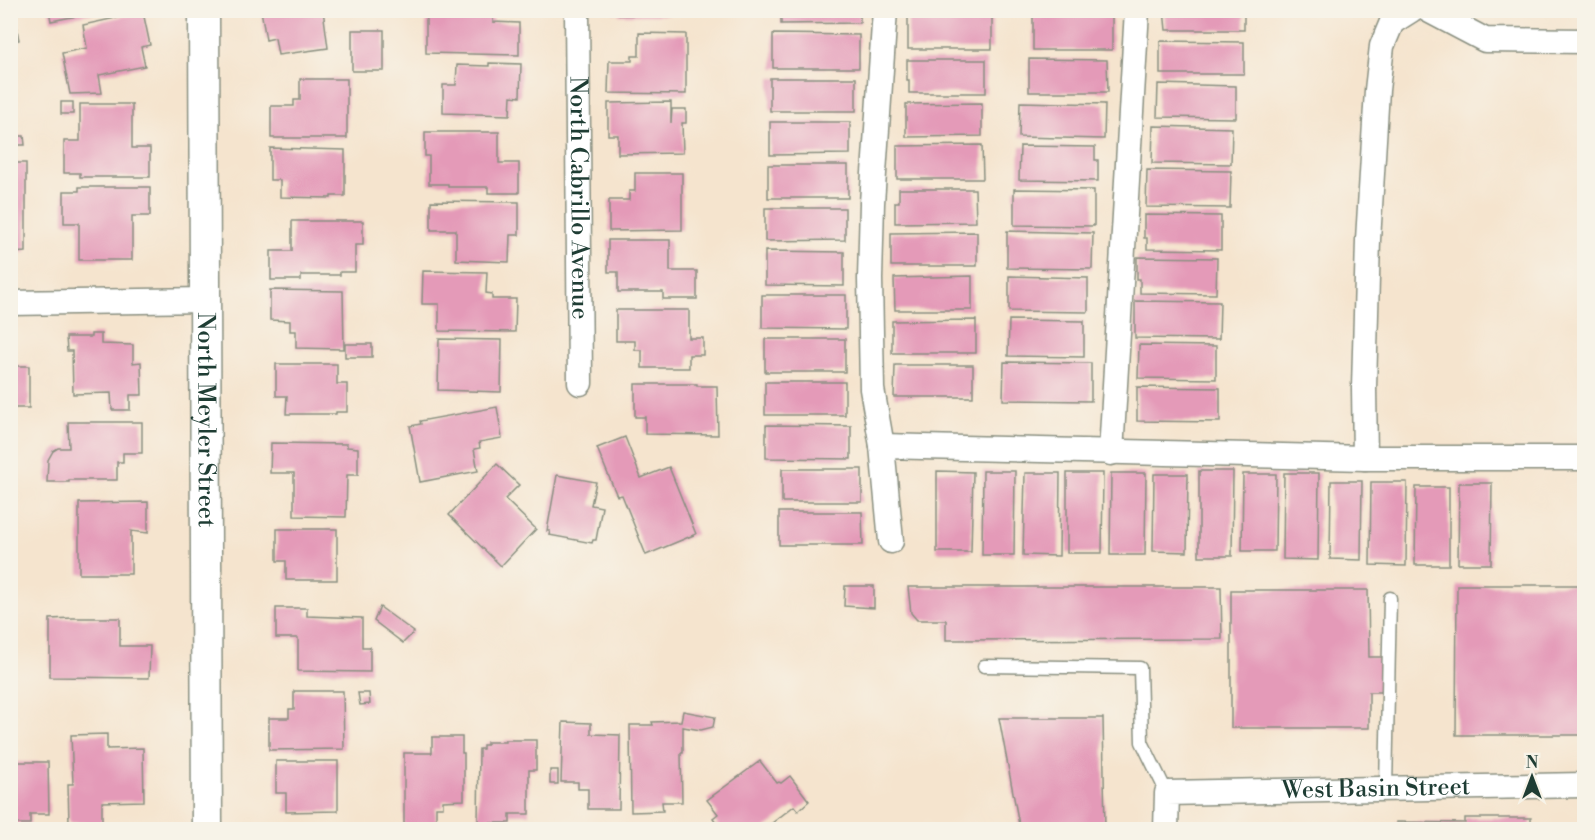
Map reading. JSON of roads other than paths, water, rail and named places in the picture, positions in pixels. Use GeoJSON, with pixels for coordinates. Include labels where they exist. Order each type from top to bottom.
{"type":"FeatureCollection","features":[{"type":"Feature","properties":{"kind":"street","name":"North Meyler Street"},"geometry":{"type":"LineString","coordinates":[[204,10],[207,830]]}},
{"type":"Feature","properties":{"kind":"street","name":"North Cabrillo Avenue"},"geometry":{"type":"LineString","coordinates":[[578,10],[580,383]]}},
{"type":"Feature","properties":{"kind":"street"},"geometry":{"type":"LineString","coordinates":[[885,10],[872,203],[870,279],[872,389],[882,446],[891,541]]}},
{"type":"Feature","properties":{"kind":"street"},"geometry":{"type":"LineString","coordinates":[[1111,453],[1137,10]]}},
{"type":"Feature","properties":{"kind":"street"},"geometry":{"type":"LineString","coordinates":[[1365,458],[1367,252],[1377,90],[1382,46],[1392,22],[1411,10]]}},
{"type":"Feature","properties":{"kind":"street"},"geometry":{"type":"LineString","coordinates":[[1428,10],[1485,39],[1584,41]]}},
{"type":"Feature","properties":{"kind":"street"},"geometry":{"type":"LineString","coordinates":[[10,303],[206,300]]}},
{"type":"Feature","properties":{"kind":"street"},"geometry":{"type":"LineString","coordinates":[[882,446],[1365,458],[1584,458]]}},
{"type":"Feature","properties":{"kind":"street","name":"West Basin Street"},"geometry":{"type":"LineString","coordinates":[[1167,793],[1584,785]]}},
{"type":"Feature","properties":{"kind":"street"},"geometry":{"type":"LineString","coordinates":[[1166,830],[1167,793]]}},
{"type":"Feature","properties":{"kind":"lane"},"geometry":{"type":"LineString","coordinates":[[1386,788],[1390,598]]}},
{"type":"Feature","properties":{"kind":"lane"},"geometry":{"type":"LineString","coordinates":[[984,666],[1140,668],[1142,742],[1167,793]]}}]}
